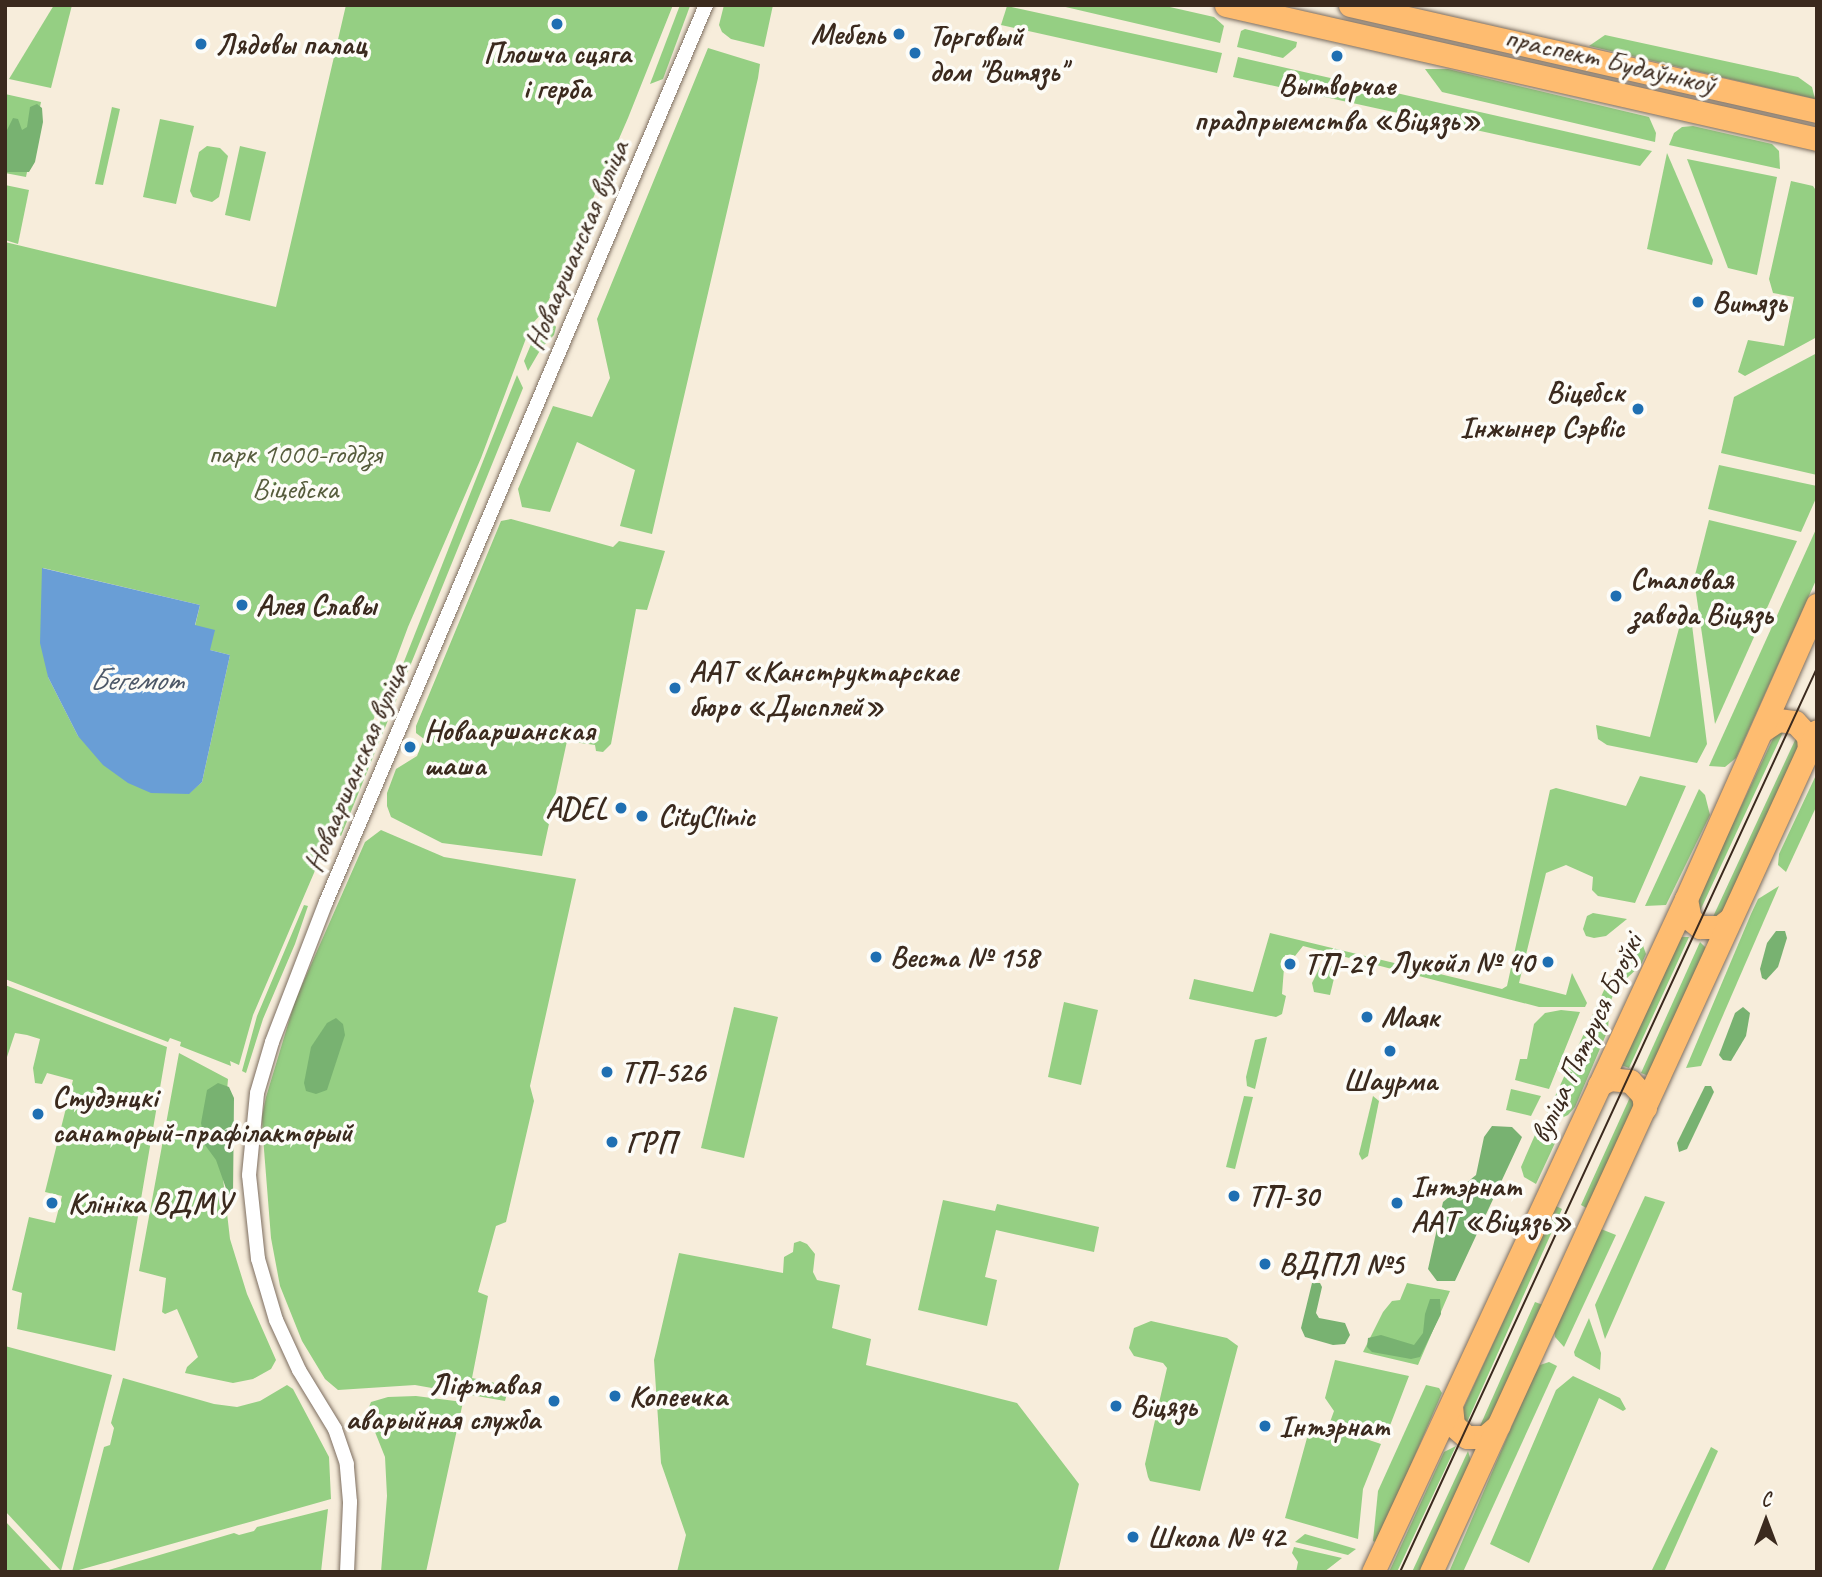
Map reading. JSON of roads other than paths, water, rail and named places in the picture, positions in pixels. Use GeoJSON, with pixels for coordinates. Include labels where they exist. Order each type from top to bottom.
{"type":"FeatureCollection","features":[{"type":"Feature","properties":{"kind":"main road","name":"праспект Будаўнікоў"},"geometry":{"type":"LineString","coordinates":[[1350,5],[1817,111]]}},
{"type":"Feature","properties":{"kind":"main road","name":"праспект Будаўнікоў"},"geometry":{"type":"LineString","coordinates":[[1236,6],[1817,139]]}},
{"type":"Feature","properties":{"kind":"main road","name":"вуліца Пятруся Броўкі"},"geometry":{"type":"LineString","coordinates":[[1373,1572],[1686,900],[1817,605]]}},
{"type":"Feature","properties":{"kind":"main road"},"geometry":{"type":"LineString","coordinates":[[1431,1572],[1813,740],[1795,722],[1778,720],[1763,730]]}},
{"type":"Feature","properties":{"kind":"main road"},"geometry":{"type":"LineString","coordinates":[[1686,900],[1690,919],[1700,927],[1720,928],[1730,919]]}},
{"type":"Feature","properties":{"kind":"main road"},"geometry":{"type":"LineString","coordinates":[[1599,1085],[1610,1079],[1630,1081],[1643,1095],[1645,1108]]}},
{"type":"Feature","properties":{"kind":"main road"},"geometry":{"type":"LineString","coordinates":[[1451,1406],[1453,1424],[1467,1437],[1485,1437],[1499,1425]]}},
{"type":"Feature","properties":{"kind":"main road"},"geometry":{"type":"LineString","coordinates":[[1431,1447],[1451,1440],[1464,1444],[1476,1457],[1479,1469]]}},
{"type":"Feature","properties":{"kind":"street","name":"Новааршанская вуліца"},"geometry":{"type":"LineString","coordinates":[[347,1572],[350,1502],[347,1464],[335,1429],[299,1370],[276,1320],[258,1259],[249,1175],[257,1093],[272,1042],[330,891],[706,5]]}},
{"type":"Feature","properties":{"kind":"street"},"geometry":{"type":"LineString","coordinates":[[1387,41],[1393,15]]}},
{"type":"Feature","properties":{"kind":"street"},"geometry":{"type":"LineString","coordinates":[[1665,104],[1669,78]]}},
{"type":"Feature","properties":{"kind":"water","name":"Бегемот"},"geometry":{"type":"Polygon","coordinates":[[[42,568],[200,605],[195,625],[215,630],[210,650],[230,655],[202,782],[189,794],[151,793],[128,783],[103,765],[78,736],[48,677],[40,643],[42,568]]]}},
{"type":"Feature","properties":{"kind":"tram line"},"geometry":{"type":"LineString","coordinates":[[1400,1572],[1817,668]]}},
{"type":"Feature","properties":{"kind":"place","name":"Плошча сцяга і герба"},"geometry":{"type":"Point","coordinates":[557,24]}},
{"type":"Feature","properties":{"kind":"place","name":"Мебель"},"geometry":{"type":"Point","coordinates":[899,34]}},
{"type":"Feature","properties":{"kind":"place","name":"Лядовы палац"},"geometry":{"type":"Point","coordinates":[201,44]}},
{"type":"Feature","properties":{"kind":"place","name":"Торговый дом \"Витязь\""},"geometry":{"type":"Point","coordinates":[915,53]}},
{"type":"Feature","properties":{"kind":"place","name":"Вытворчае прадпрыемства «Віцязь»"},"geometry":{"type":"Point","coordinates":[1337,56]}},
{"type":"Feature","properties":{"kind":"place","name":"Витязь"},"geometry":{"type":"Point","coordinates":[1698,302]}},
{"type":"Feature","properties":{"kind":"place","name":"Віцебск Інжынер Сэрвіс"},"geometry":{"type":"Point","coordinates":[1638,409]}},
{"type":"Feature","properties":{"kind":"place","name":"Сталовая завода Віцязь"},"geometry":{"type":"Point","coordinates":[1616,596]}},
{"type":"Feature","properties":{"kind":"place","name":"Алея Славы"},"geometry":{"type":"Point","coordinates":[242,605]}},
{"type":"Feature","properties":{"kind":"place","name":"ААТ «Канструктарскае бюро «Дысплей»"},"geometry":{"type":"Point","coordinates":[675,688]}},
{"type":"Feature","properties":{"kind":"place","name":"Новааршанская шаша"},"geometry":{"type":"Point","coordinates":[410,747]}},
{"type":"Feature","properties":{"kind":"place","name":"ADEL"},"geometry":{"type":"Point","coordinates":[621,808]}},
{"type":"Feature","properties":{"kind":"place","name":"CityClinic"},"geometry":{"type":"Point","coordinates":[642,816]}},
{"type":"Feature","properties":{"kind":"place","name":"Веста № 158"},"geometry":{"type":"Point","coordinates":[876,957]}},
{"type":"Feature","properties":{"kind":"place","name":"Лукойл № 40"},"geometry":{"type":"Point","coordinates":[1548,962]}},
{"type":"Feature","properties":{"kind":"place","name":"ТП-29"},"geometry":{"type":"Point","coordinates":[1290,964]}},
{"type":"Feature","properties":{"kind":"place","name":"Маяк"},"geometry":{"type":"Point","coordinates":[1367,1017]}},
{"type":"Feature","properties":{"kind":"place","name":"Шаурма"},"geometry":{"type":"Point","coordinates":[1390,1051]}},
{"type":"Feature","properties":{"kind":"place","name":"ТП-526"},"geometry":{"type":"Point","coordinates":[607,1072]}},
{"type":"Feature","properties":{"kind":"place","name":"Студэнцкі санаторый-прафілакторый"},"geometry":{"type":"Point","coordinates":[38,1114]}},
{"type":"Feature","properties":{"kind":"place","name":"ГРП"},"geometry":{"type":"Point","coordinates":[612,1142]}},
{"type":"Feature","properties":{"kind":"place","name":"ТП-30"},"geometry":{"type":"Point","coordinates":[1234,1196]}},
{"type":"Feature","properties":{"kind":"place","name":"Клініка ВДМУ"},"geometry":{"type":"Point","coordinates":[52,1203]}},
{"type":"Feature","properties":{"kind":"place","name":"Інтэрнат ААТ «Віцязь»"},"geometry":{"type":"Point","coordinates":[1397,1203]}},
{"type":"Feature","properties":{"kind":"place","name":"ВДПЛ №5"},"geometry":{"type":"Point","coordinates":[1265,1264]}},
{"type":"Feature","properties":{"kind":"place","name":"Копеечка"},"geometry":{"type":"Point","coordinates":[615,1396]}},
{"type":"Feature","properties":{"kind":"place","name":"Ліфтавая аварыйная служба"},"geometry":{"type":"Point","coordinates":[554,1401]}},
{"type":"Feature","properties":{"kind":"place","name":"Віцязь"},"geometry":{"type":"Point","coordinates":[1116,1406]}},
{"type":"Feature","properties":{"kind":"place","name":"Інтэрнат"},"geometry":{"type":"Point","coordinates":[1265,1426]}},
{"type":"Feature","properties":{"kind":"place","name":"Школа № 42"},"geometry":{"type":"Point","coordinates":[1133,1537]}},
{"type":"Feature","properties":{"kind":"park label","name":"парк 1000-годдзя Віцебска"},"geometry":{"type":"Point","coordinates":[295,470]}}]}
